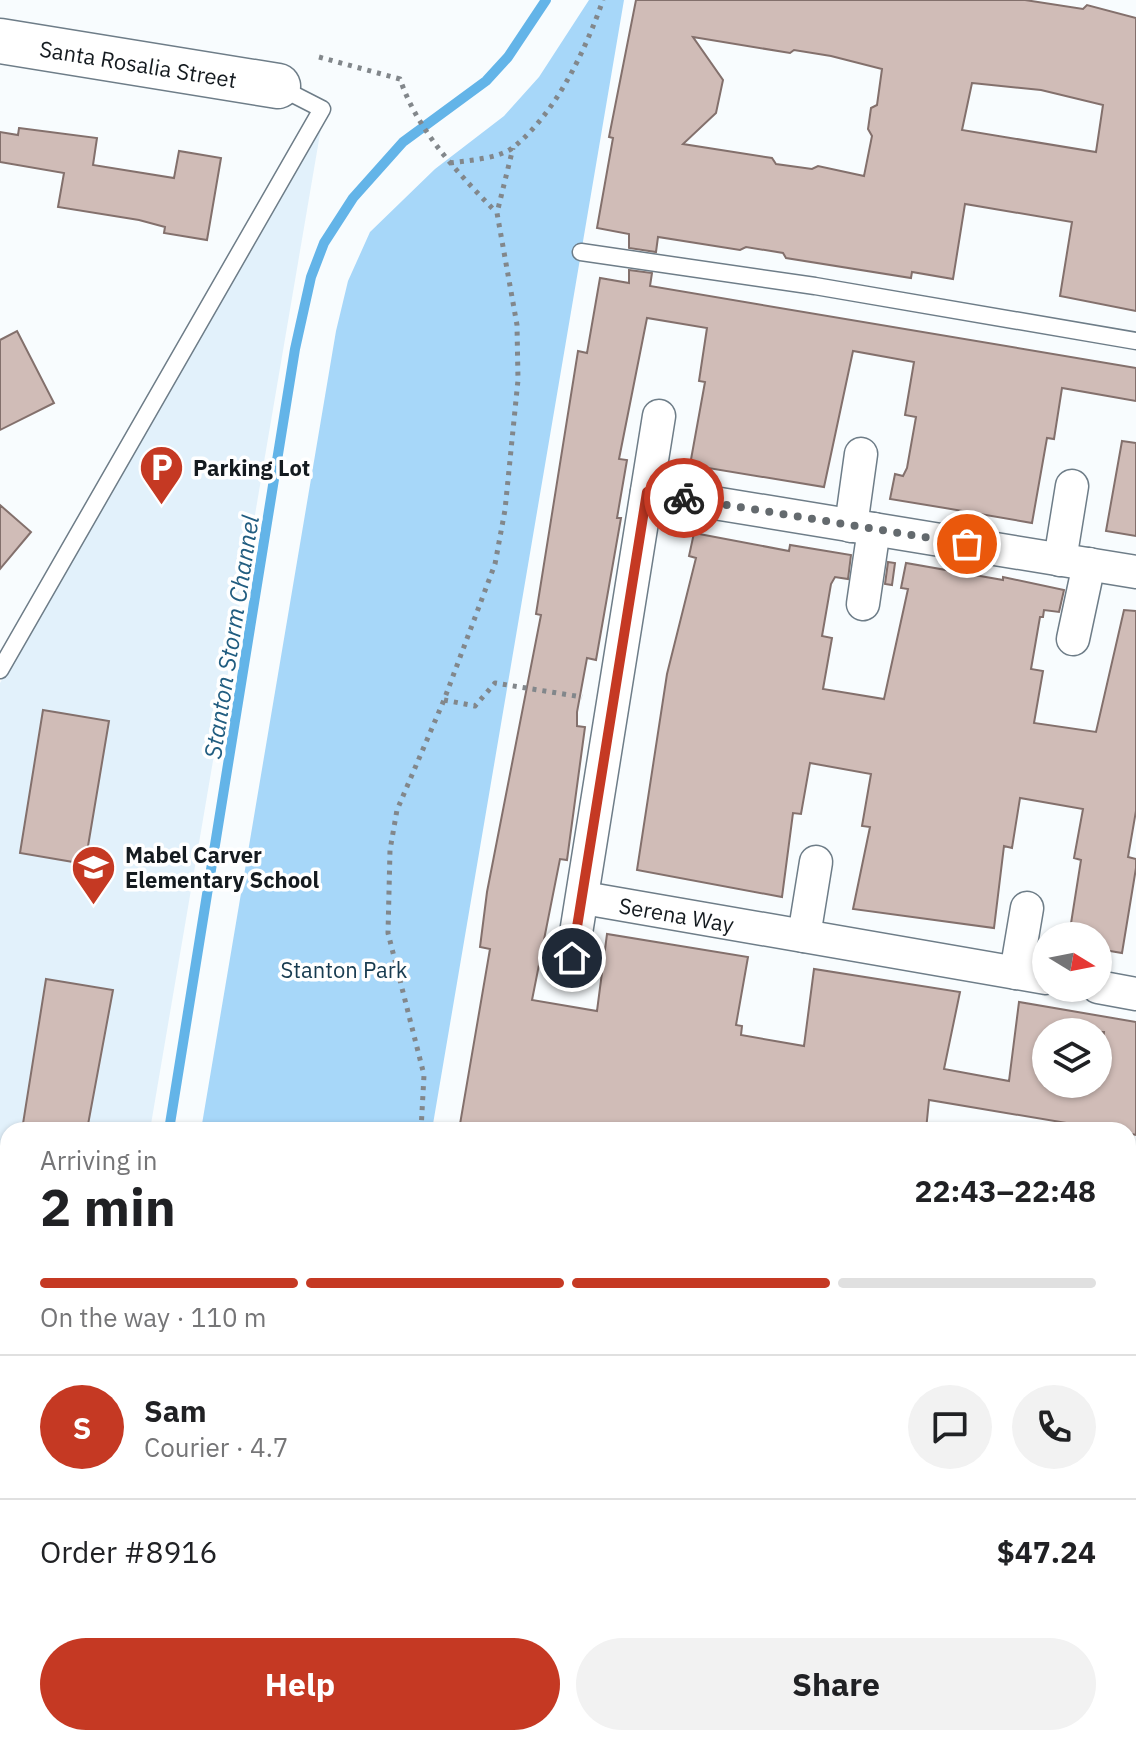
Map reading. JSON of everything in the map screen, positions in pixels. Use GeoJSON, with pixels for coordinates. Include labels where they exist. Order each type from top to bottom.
{"type":"FeatureCollection","features":[{"type":"Feature","properties":{"kind":"street","name":"Santa Rosalia Street"},"geometry":{"type":"LineString","coordinates":[[0,41],[278,86]]}},
{"type":"Feature","properties":{"kind":"street"},"geometry":{"type":"LineString","coordinates":[[572,958],[659,416]]}},
{"type":"Feature","properties":{"kind":"street"},"geometry":{"type":"LineString","coordinates":[[861,454],[863,604]]}},
{"type":"Feature","properties":{"kind":"street"},"geometry":{"type":"LineString","coordinates":[[1072,486],[1075,562],[1073,639]]}},
{"type":"Feature","properties":{"kind":"street"},"geometry":{"type":"LineString","coordinates":[[647,492],[1136,572]]}},
{"type":"Feature","properties":{"kind":"street"},"geometry":{"type":"LineString","coordinates":[[804,936],[816,862]]}},
{"type":"Feature","properties":{"kind":"street","name":"Serena Way"},"geometry":{"type":"LineString","coordinates":[[584,898],[1031,976]]}},
{"type":"Feature","properties":{"kind":"street"},"geometry":{"type":"LineString","coordinates":[[1027,908],[1031,976]]}},
{"type":"Feature","properties":{"kind":"street"},"geometry":{"type":"LineString","coordinates":[[1112,990],[1136,994]]}},
{"type":"Feature","properties":{"kind":"lane"},"geometry":{"type":"LineString","coordinates":[[0,670],[322,109],[278,86]]}},
{"type":"Feature","properties":{"kind":"lane"},"geometry":{"type":"LineString","coordinates":[[581,252],[815,286],[1136,341]]}},
{"type":"Feature","properties":{"kind":"path"},"geometry":{"type":"LineString","coordinates":[[421,1122],[424,1075],[388,933],[387,904],[397,810],[444,700],[495,564],[514,443],[517,325],[497,213],[513,148],[556,98],[593,30],[603,0]]}},
{"type":"Feature","properties":{"kind":"path"},"geometry":{"type":"LineString","coordinates":[[319,57],[400,79],[409,103],[449,164],[497,213]]}},
{"type":"Feature","properties":{"kind":"path"},"geometry":{"type":"LineString","coordinates":[[449,164],[513,148]]}},
{"type":"Feature","properties":{"kind":"path"},"geometry":{"type":"LineString","coordinates":[[444,700],[475,706],[495,683],[614,702]]}},
{"type":"Feature","properties":{"kind":"shaded area","name":"Mabel Carver Elementary School"},"geometry":{"type":"Polygon","coordinates":[[[321,128],[151,1122],[0,1122],[0,683],[321,128]]]}},
{"type":"Feature","properties":{"kind":"green space","name":"Stanton Park"},"geometry":{"type":"Polygon","coordinates":[[[589,0],[624,0],[433,1122],[202,1122],[336,331],[348,281],[370,232],[435,169],[504,116],[539,77],[589,0]]]}},
{"type":"Feature","properties":{"kind":"building"},"geometry":{"type":"Polygon","coordinates":[[[636,0],[1025,0],[1083,9],[1087,5],[1136,18],[1136,311],[1060,296],[1072,222],[965,204],[953,279],[912,272],[911,278],[786,258],[783,253],[746,247],[740,250],[658,237],[656,252],[629,248],[629,234],[597,228],[613,138],[609,137],[636,0]],[[693,37],[723,80],[716,113],[683,144],[772,158],[776,164],[812,169],[818,166],[864,176],[872,136],[868,129],[871,108],[877,105],[882,69],[831,56],[794,50],[790,53],[693,37]],[[972,83],[962,130],[1096,152],[1103,105],[1041,90],[972,83]]]}},
{"type":"Feature","properties":{"kind":"building"},"geometry":{"type":"Polygon","coordinates":[[[19,128],[97,138],[93,165],[174,178],[179,151],[221,158],[207,240],[164,233],[165,227],[139,220],[58,207],[64,173],[0,162],[0,132],[18,135],[19,128]]]}},
{"type":"Feature","properties":{"kind":"building"},"geometry":{"type":"Polygon","coordinates":[[[629,270],[652,273],[650,286],[1136,368],[1136,401],[1062,388],[1054,439],[1047,438],[1032,523],[890,499],[895,474],[903,476],[907,468],[916,417],[905,415],[914,362],[853,351],[824,487],[690,465],[705,382],[699,381],[707,328],[647,318],[619,459],[627,460],[617,518],[621,518],[596,660],[587,658],[577,712],[577,726],[585,727],[567,860],[560,859],[532,1000],[597,1011],[607,934],[748,957],[736,1025],[742,1026],[741,1035],[804,1046],[814,969],[960,992],[944,1069],[1009,1081],[1019,1002],[1136,1022],[1136,1122],[1060,1122],[929,1100],[927,1122],[460,1122],[490,949],[480,947],[487,892],[541,615],[536,614],[578,351],[587,353],[600,278],[629,283],[629,270]]]}},
{"type":"Feature","properties":{"kind":"building"},"geometry":{"type":"Polygon","coordinates":[[[17,331],[54,403],[0,430],[0,340],[17,331]]]}},
{"type":"Feature","properties":{"kind":"building"},"geometry":{"type":"Polygon","coordinates":[[[1122,441],[1136,443],[1136,536],[1106,531],[1122,441]]]}},
{"type":"Feature","properties":{"kind":"building"},"geometry":{"type":"Polygon","coordinates":[[[0,505],[31,532],[0,569],[0,505]]]}},
{"type":"Feature","properties":{"kind":"building"},"geometry":{"type":"Polygon","coordinates":[[[694,533],[789,551],[790,545],[851,555],[848,579],[835,577],[831,584],[822,636],[832,638],[823,689],[884,699],[908,589],[901,588],[906,563],[1003,580],[1003,577],[1064,590],[1059,612],[1044,610],[1043,617],[1040,617],[1031,669],[1043,671],[1034,723],[1096,732],[1124,610],[1136,611],[1136,811],[1128,857],[1136,859],[1136,868],[1122,953],[1112,951],[1112,922],[1071,922],[1081,860],[1074,858],[1083,809],[1020,798],[1012,848],[1004,846],[994,928],[853,909],[870,827],[862,826],[871,774],[810,763],[801,814],[793,813],[782,897],[637,870],[667,674],[696,558],[689,556],[694,533]]]}},
{"type":"Feature","properties":{"kind":"building"},"geometry":{"type":"Polygon","coordinates":[[[888,562],[895,563],[892,585],[885,584],[888,562]]]}},
{"type":"Feature","properties":{"kind":"building"},"geometry":{"type":"Polygon","coordinates":[[[43,710],[109,721],[85,864],[20,853],[43,710]]]}},
{"type":"Feature","properties":{"kind":"building"},"geometry":{"type":"Polygon","coordinates":[[[46,979],[113,990],[88,1122],[23,1122],[46,979]]]}},
{"type":"Feature","properties":{"kind":"waterway","name":"Stanton Storm Channel"},"geometry":{"type":"LineString","coordinates":[[170,1122],[295,349],[311,277],[324,243],[353,198],[403,142],[486,81],[508,57],[546,0]]}},
{"type":"Feature","properties":{"kind":"way so far"},"geometry":{"type":"LineString","coordinates":[[684,498],[967,544]]}},
{"type":"Feature","properties":{"kind":"place","name":"Parking Lot"},"geometry":{"type":"Point","coordinates":[162,506]}},
{"type":"Feature","properties":{"kind":"place","name":"Mabel Carver Elementary School"},"geometry":{"type":"Point","coordinates":[94,906]}},
{"type":"Feature","properties":{"kind":"route"},"geometry":{"type":"LineString","coordinates":[[572,958],[647,492],[684,498]]}}]}
